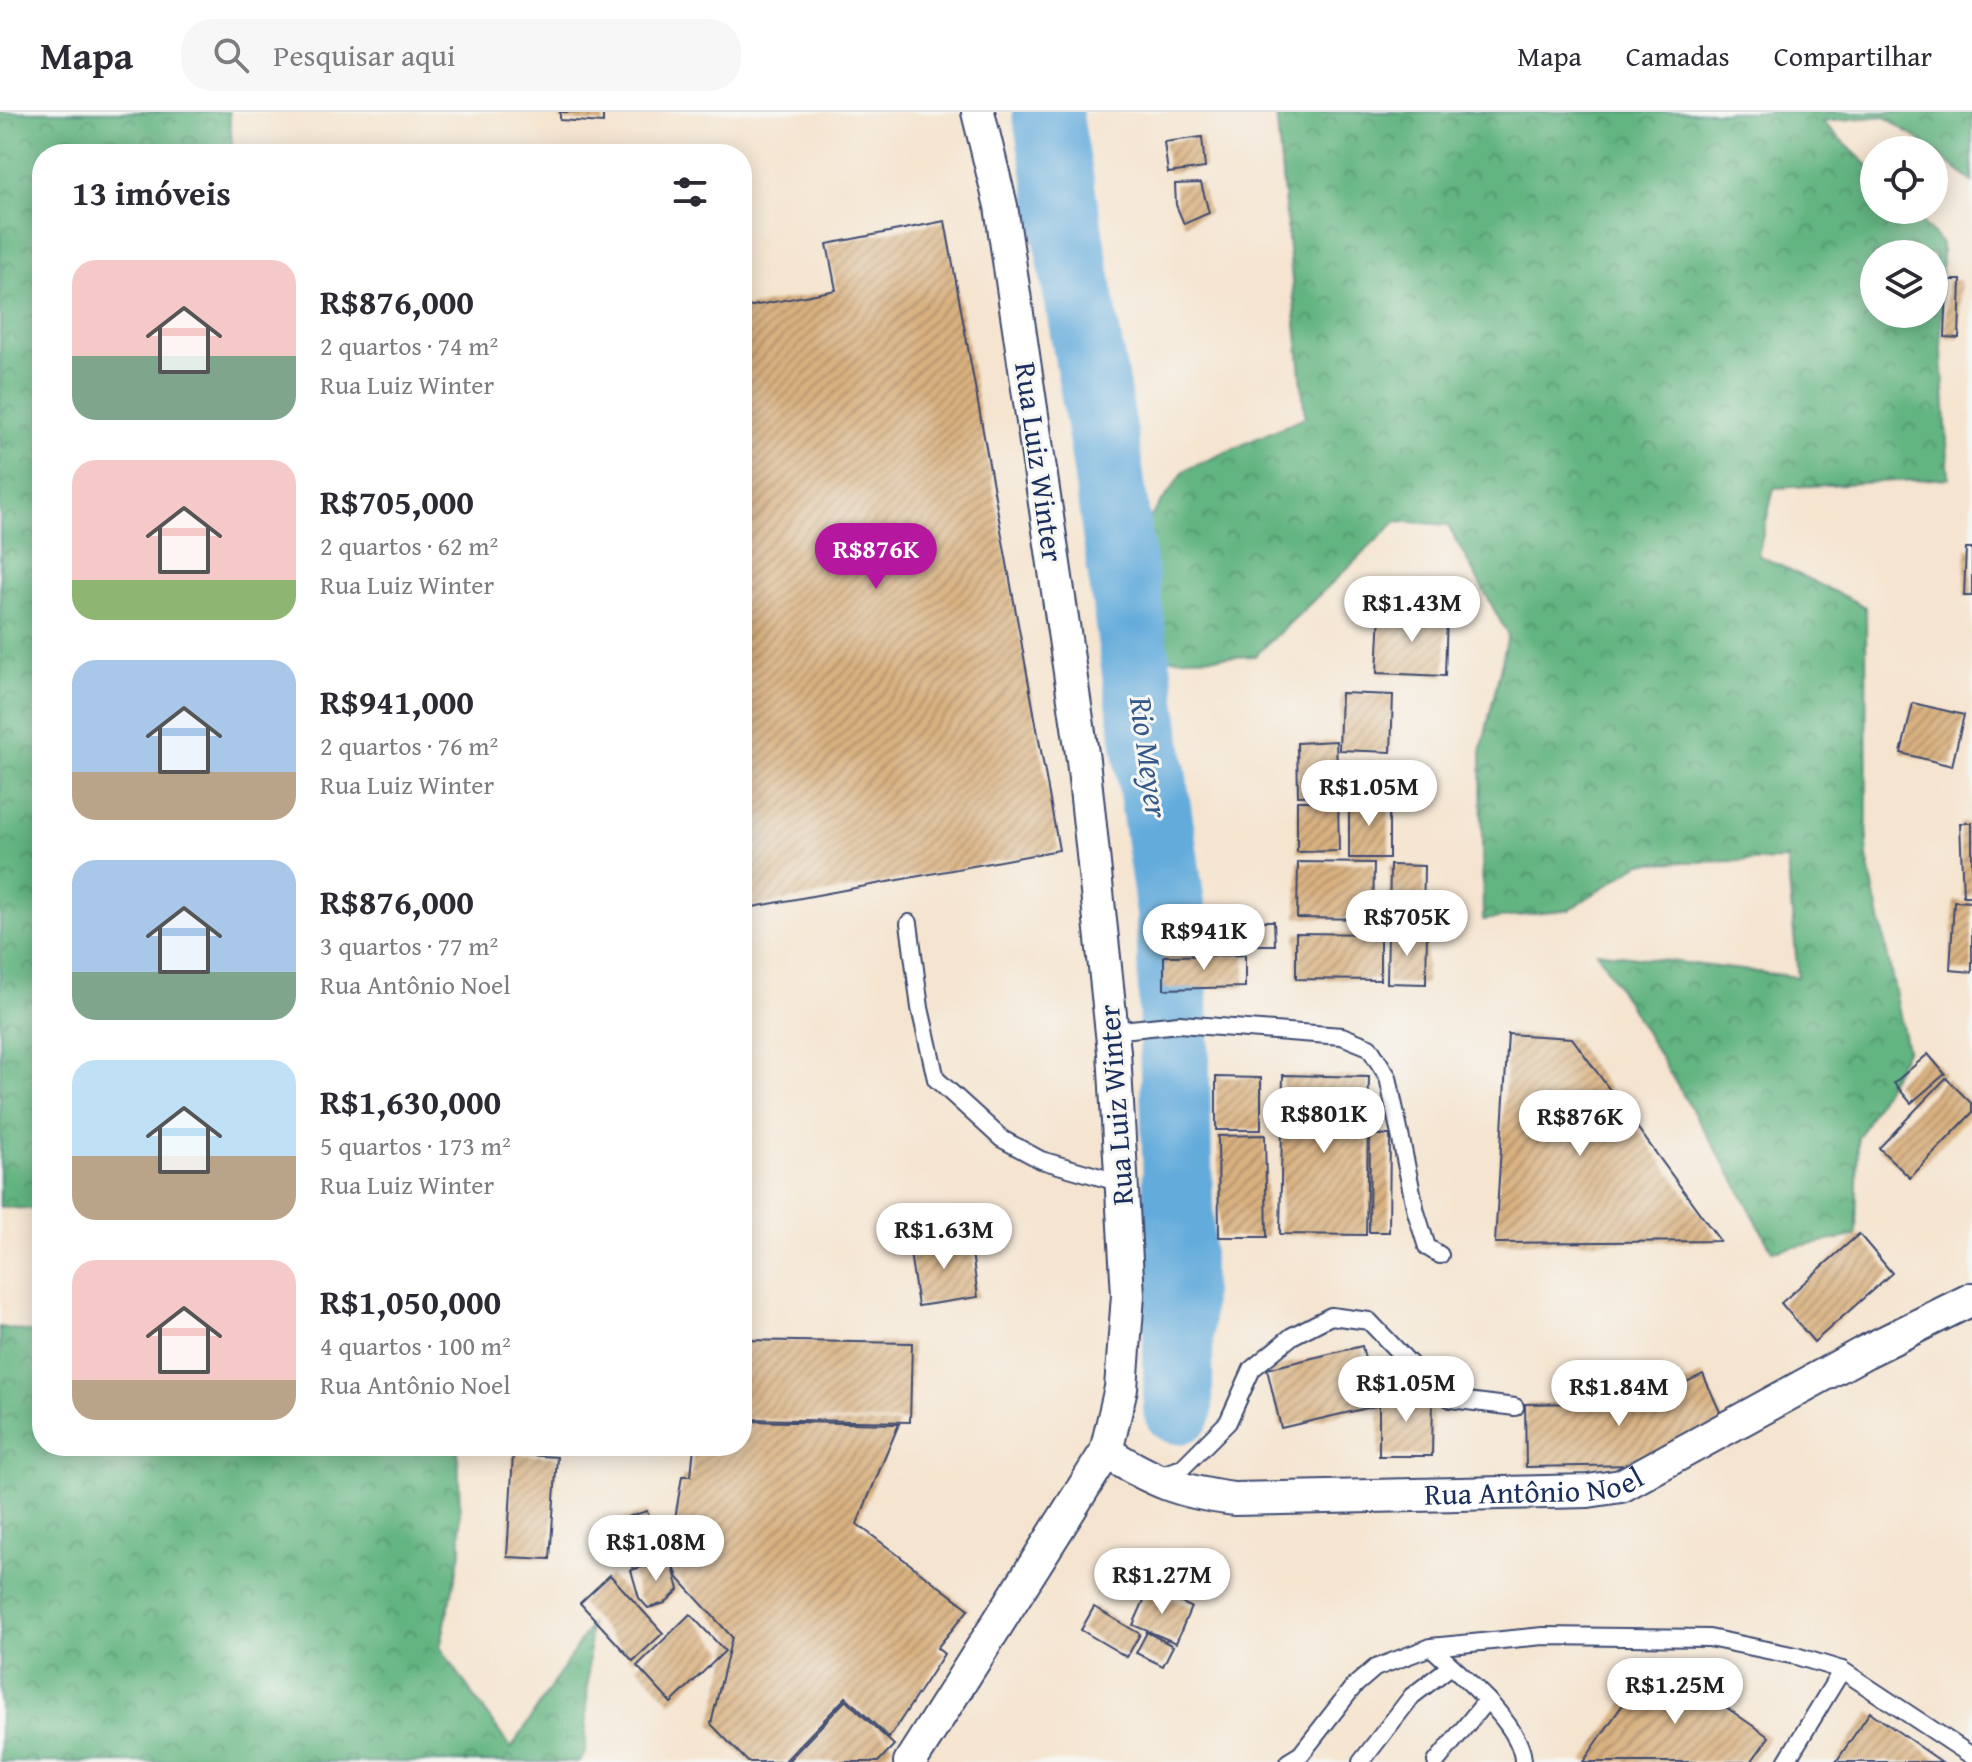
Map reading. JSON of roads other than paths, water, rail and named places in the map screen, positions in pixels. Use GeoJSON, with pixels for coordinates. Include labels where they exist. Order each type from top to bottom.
{"type":"FeatureCollection","features":[{"type":"Feature","properties":{"kind":"street","name":"Rua Luiz Winter"},"geometry":{"type":"LineString","coordinates":[[910,1762],[1106,1452],[1121,1388],[1128,1295],[1114,1031],[1078,728],[1001,206],[978,112]]}},
{"type":"Feature","properties":{"kind":"street","name":"Rua Antônio Noel"},"geometry":{"type":"LineString","coordinates":[[1106,1452],[1149,1479],[1194,1494],[1282,1500],[1588,1491],[1621,1486],[1865,1352],[1972,1299]]}},
{"type":"Feature","properties":{"kind":"lane"},"geometry":{"type":"LineString","coordinates":[[909,923],[920,1008],[936,1079],[1002,1139],[1041,1160],[1121,1183]]}},
{"type":"Feature","properties":{"kind":"lane"},"geometry":{"type":"LineString","coordinates":[[1114,1031],[1179,1024],[1342,1036],[1369,1047],[1388,1077],[1416,1212],[1427,1247],[1440,1255]]}},
{"type":"Feature","properties":{"kind":"lane"},"geometry":{"type":"LineString","coordinates":[[1149,1479],[1182,1468],[1228,1422],[1252,1369],[1292,1336],[1331,1316],[1369,1321],[1431,1386],[1451,1399],[1515,1407]]}},
{"type":"Feature","properties":{"kind":"lane"},"geometry":{"type":"LineString","coordinates":[[1288,1762],[1301,1754],[1354,1686],[1375,1668],[1431,1647],[1543,1636],[1709,1638],[1751,1644],[1842,1670],[1972,1756]]}},
{"type":"Feature","properties":{"kind":"lane"},"geometry":{"type":"LineString","coordinates":[[1431,1647],[1487,1700],[1520,1741],[1523,1762]]}},
{"type":"Feature","properties":{"kind":"lane"},"geometry":{"type":"LineString","coordinates":[[1361,1762],[1412,1696],[1451,1666]]}},
{"type":"Feature","properties":{"kind":"lane"},"geometry":{"type":"LineString","coordinates":[[1786,1762],[1842,1670]]}},
{"type":"Feature","properties":{"kind":"lane"},"geometry":{"type":"LineString","coordinates":[[1436,1762],[1487,1700]]}},
{"type":"Feature","properties":{"kind":"waterway","name":"Rio Meyer"},"geometry":{"type":"LineString","coordinates":[[1047,112],[1104,442],[1171,912],[1179,1239],[1178,1409]]}}]}
